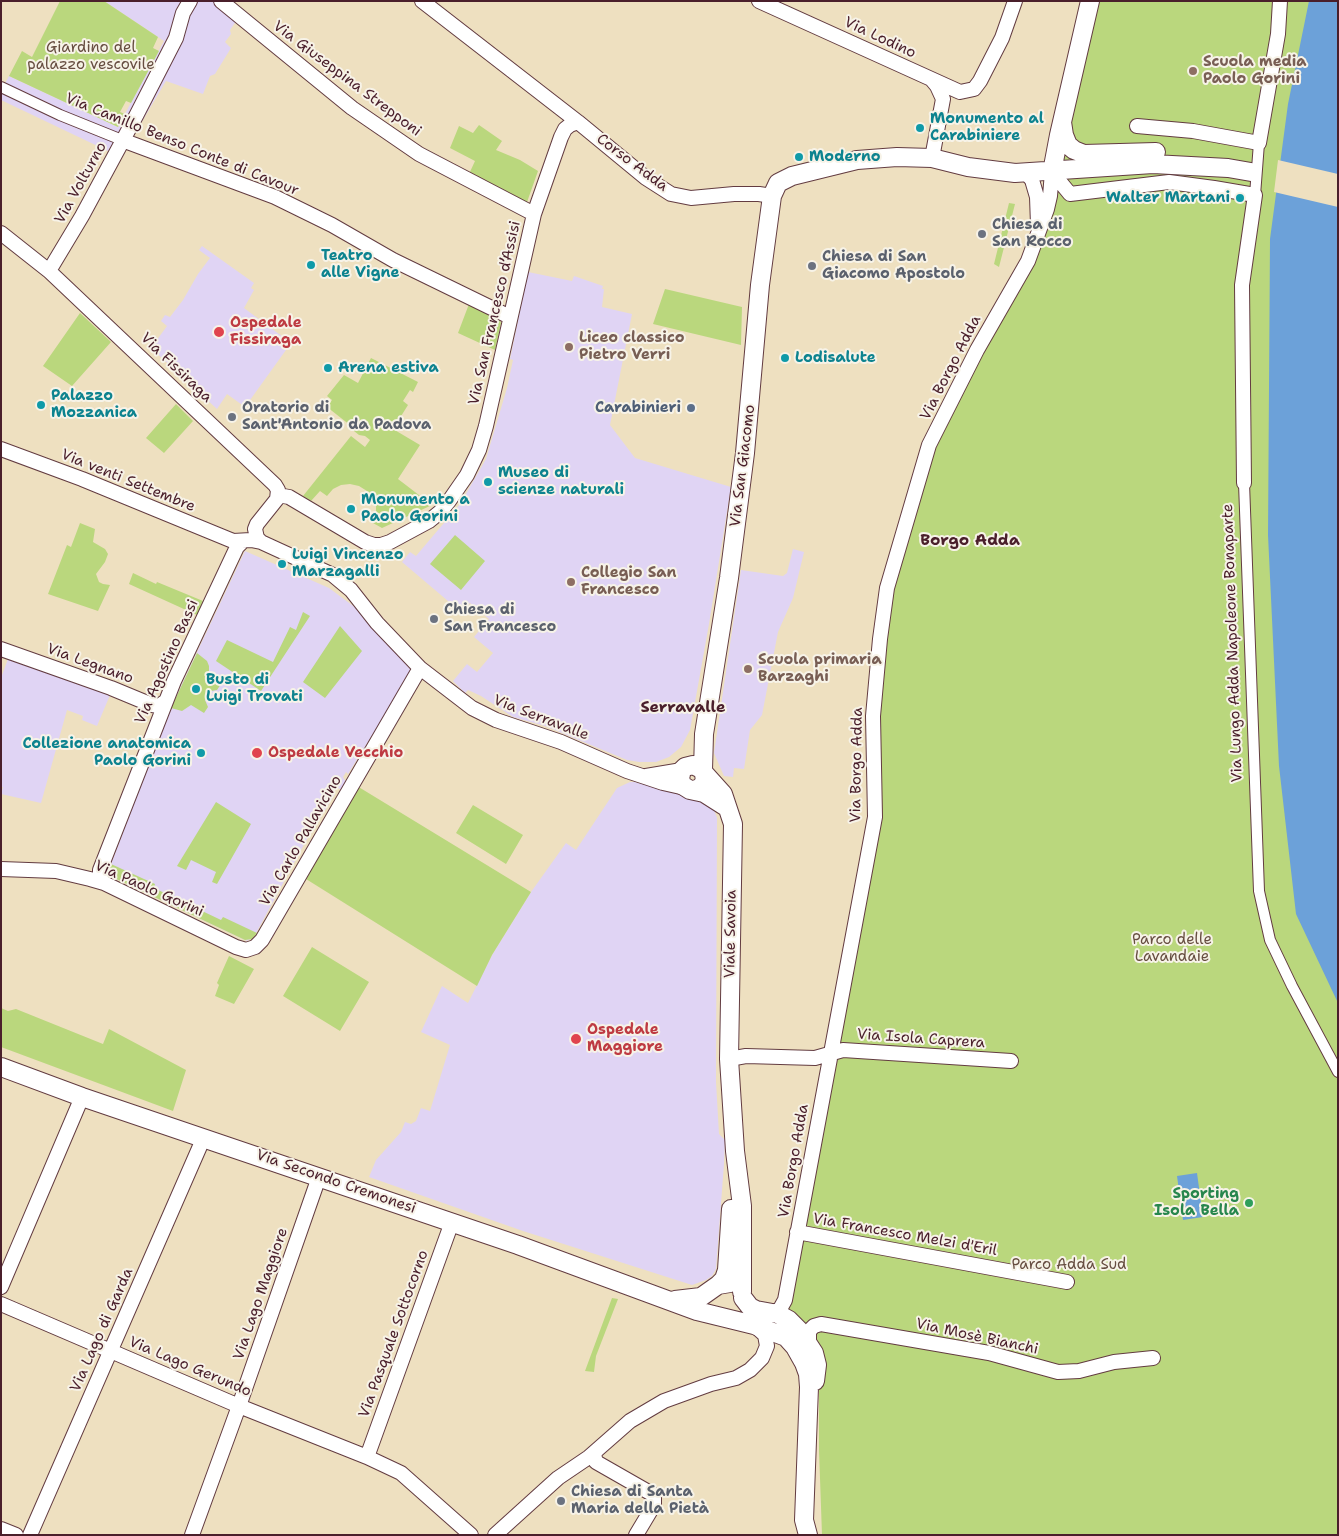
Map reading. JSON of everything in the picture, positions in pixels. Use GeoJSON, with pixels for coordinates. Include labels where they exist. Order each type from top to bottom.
{"type":"FeatureCollection","features":[{"type":"Feature","properties":{"kind":"street","name":"Via Volturno"},"geometry":{"type":"LineString","coordinates":[[50,271],[82,216],[174,43],[183,14],[190,1]]}},
{"type":"Feature","properties":{"kind":"street","name":"Corso Adda"},"geometry":{"type":"LineString","coordinates":[[422,1],[578,122],[646,178],[672,194],[690,198],[748,194],[772,196]]}},
{"type":"Feature","properties":{"kind":"street","name":"Via Lodino"},"geometry":{"type":"LineString","coordinates":[[759,1],[774,5],[960,92],[969,91],[978,85],[1002,38],[1015,1]]}},
{"type":"Feature","properties":{"kind":"street"},"geometry":{"type":"LineString","coordinates":[[1052,172],[1090,1]]}},
{"type":"Feature","properties":{"kind":"street"},"geometry":{"type":"LineString","coordinates":[[1052,172],[1070,194],[1169,182],[1255,195],[1259,143],[1278,34],[1280,1]]}},
{"type":"Feature","properties":{"kind":"street","name":"Via Giuseppina Strepponi"},"geometry":{"type":"LineString","coordinates":[[222,3],[352,108],[419,154],[534,214]]}},
{"type":"Feature","properties":{"kind":"street"},"geometry":{"type":"LineString","coordinates":[[932,80],[943,99],[932,158]]}},
{"type":"Feature","properties":{"kind":"street","name":"Via Camillo Benso Conte di Cavour"},"geometry":{"type":"LineString","coordinates":[[1,87],[60,115],[122,140],[275,197],[332,225],[393,260],[510,317]]}},
{"type":"Feature","properties":{"kind":"street","name":"Via San Francesco d’Assisi"},"geometry":{"type":"LineString","coordinates":[[278,493],[289,497],[365,542],[374,545],[390,542],[429,521],[440,512],[467,475],[479,450],[534,214],[561,137],[565,129],[578,122]]}},
{"type":"Feature","properties":{"kind":"street"},"geometry":{"type":"LineString","coordinates":[[1062,122],[1068,145],[1084,154],[1171,153],[1214,166]]}},
{"type":"Feature","properties":{"kind":"street"},"geometry":{"type":"LineString","coordinates":[[1137,126],[1193,131],[1259,143]]}},
{"type":"Feature","properties":{"kind":"street"},"geometry":{"type":"LineString","coordinates":[[772,196],[778,183],[802,173],[857,160],[897,156],[932,158],[994,171],[1026,173],[1153,164],[1214,166],[1251,172]]}},
{"type":"Feature","properties":{"kind":"street","name":"Via Borgo Adda"},"geometry":{"type":"LineString","coordinates":[[772,1313],[780,1309],[785,1300],[875,817],[873,716],[887,588],[930,445],[977,350],[1028,261],[1050,196],[1052,172]]}},
{"type":"Feature","properties":{"kind":"street","name":"Via Borgo Adda"},"geometry":{"type":"LineString","coordinates":[[1026,173],[1032,180],[1037,197],[1038,236]]}},
{"type":"Feature","properties":{"kind":"street","name":"Via Lungo Adda Napoleone Bonaparte"},"geometry":{"type":"LineString","coordinates":[[1255,195],[1242,285],[1244,482],[1259,891],[1270,940],[1292,986],[1338,1072]]}},
{"type":"Feature","properties":{"kind":"street","name":"Via San Giacomo"},"geometry":{"type":"LineString","coordinates":[[690,789],[680,782],[695,770],[704,734],[729,578],[746,453],[760,285],[772,196]]}},
{"type":"Feature","properties":{"kind":"street","name":"Via Fissiraga"},"geometry":{"type":"LineString","coordinates":[[1,233],[50,271],[261,472],[278,493]]}},
{"type":"Feature","properties":{"kind":"street","name":"Via venti Settembre"},"geometry":{"type":"LineString","coordinates":[[1,449],[82,479],[233,541],[251,540],[261,542]]}},
{"type":"Feature","properties":{"kind":"street"},"geometry":{"type":"LineString","coordinates":[[261,542],[257,538],[255,529],[278,493]]}},
{"type":"Feature","properties":{"kind":"street","name":"Via Agostino Bassi"},"geometry":{"type":"LineString","coordinates":[[104,883],[100,876],[100,870],[166,701],[237,547],[243,541]]}},
{"type":"Feature","properties":{"kind":"street","name":"Via Serravalle"},"geometry":{"type":"LineString","coordinates":[[261,542],[333,575],[351,590],[377,623],[420,668],[457,698],[486,716],[560,742],[627,771],[663,783],[690,789]]}},
{"type":"Feature","properties":{"kind":"street","name":"Via Legnano"},"geometry":{"type":"LineString","coordinates":[[1,649],[111,688],[152,705],[159,706],[166,701]]}},
{"type":"Feature","properties":{"kind":"street","name":"Via Carlo Pallavicino"},"geometry":{"type":"LineString","coordinates":[[250,949],[262,940],[420,668]]}},
{"type":"Feature","properties":{"kind":"street","name":"Via Serravalle"},"geometry":{"type":"LineString","coordinates":[[645,776],[695,770]]}},
{"type":"Feature","properties":{"kind":"street","name":"Viale Savoia"},"geometry":{"type":"LineString","coordinates":[[695,770],[723,794],[733,824],[729,1059],[735,1151]]}},
{"type":"Feature","properties":{"kind":"street"},"geometry":{"type":"LineString","coordinates":[[690,789],[712,796],[728,809]]}},
{"type":"Feature","properties":{"kind":"street","name":"Via Paolo Gorini"},"geometry":{"type":"LineString","coordinates":[[1,869],[56,871],[104,883],[236,947],[250,949]]}},
{"type":"Feature","properties":{"kind":"street","name":"Via Isola Caprera"},"geometry":{"type":"LineString","coordinates":[[729,1059],[746,1056],[815,1058],[844,1050],[1011,1061]]}},
{"type":"Feature","properties":{"kind":"street","name":"Via Secondo Cremonesi"},"geometry":{"type":"LineString","coordinates":[[1,1067],[82,1097],[452,1222],[697,1311],[723,1316],[780,1333],[795,1347],[804,1363],[808,1374],[809,1406]]}},
{"type":"Feature","properties":{"kind":"street"},"geometry":{"type":"LineString","coordinates":[[1,1287],[82,1097]]}},
{"type":"Feature","properties":{"kind":"street","name":"Via Lago di Garda"},"geometry":{"type":"LineString","coordinates":[[30,1535],[204,1138]]}},
{"type":"Feature","properties":{"kind":"street"},"geometry":{"type":"LineString","coordinates":[[735,1151],[742,1206],[742,1295],[740,1309],[737,1313],[723,1316],[715,1312],[710,1303],[711,1292],[724,1279],[727,1270],[735,1151]]}},
{"type":"Feature","properties":{"kind":"street","name":"Via Lago Maggiore"},"geometry":{"type":"LineString","coordinates":[[192,1535],[319,1177]]}},
{"type":"Feature","properties":{"kind":"street","name":"Via Pasquale Sottocorno"},"geometry":{"type":"LineString","coordinates":[[366,1457],[452,1222]]}},
{"type":"Feature","properties":{"kind":"street","name":"Via Francesco Melzi d'Eril"},"geometry":{"type":"LineString","coordinates":[[797,1232],[1067,1282]]}},
{"type":"Feature","properties":{"kind":"street"},"geometry":{"type":"LineString","coordinates":[[716,1286],[728,1283],[734,1284],[750,1307],[783,1317],[793,1324],[809,1343],[814,1353],[816,1365],[815,1383],[809,1406],[805,1530]]}},
{"type":"Feature","properties":{"kind":"street","name":"Via Secondo Cremonesi"},"geometry":{"type":"LineString","coordinates":[[670,1300],[701,1297],[716,1286]]}},
{"type":"Feature","properties":{"kind":"street","name":"Via Lago Gerundo"},"geometry":{"type":"LineString","coordinates":[[1,1304],[401,1473],[471,1535]]}},
{"type":"Feature","properties":{"kind":"street","name":"Via Mosè Bianchi"},"geometry":{"type":"LineString","coordinates":[[809,1343],[809,1331],[814,1326],[821,1324],[989,1353],[1058,1372],[1068,1372],[1114,1362],[1153,1358]]}},
{"type":"Feature","properties":{"kind":"street"},"geometry":{"type":"LineString","coordinates":[[495,1535],[558,1478],[596,1451],[630,1421],[658,1404],[711,1384],[736,1378],[750,1370],[762,1358],[767,1346],[765,1335],[754,1325]]}},
{"type":"Feature","properties":{"kind":"street"},"geometry":{"type":"LineString","coordinates":[[596,1451],[594,1456],[596,1462],[652,1494],[655,1500],[654,1505],[636,1535]]}},
{"type":"Feature","properties":{"kind":"street"},"geometry":{"type":"LineString","coordinates":[[1,1529],[16,1535]]}},
{"type":"Feature","properties":{"kind":"shaded area"},"geometry":{"type":"Polygon","coordinates":[[[104,1],[219,1],[239,17],[230,30],[231,34],[225,42],[231,48],[215,74],[210,76],[203,94],[166,81],[134,135],[123,134],[114,141],[108,151],[1,100],[1,91],[9,76],[118,127],[164,41],[104,1]]]}},
{"type":"Feature","properties":{"kind":"shaded area","name":"Ospedale Fissiraga"},"geometry":{"type":"Polygon","coordinates":[[[202,246],[254,283],[251,288],[254,290],[244,308],[291,343],[245,407],[227,394],[217,409],[151,348],[167,326],[161,321],[165,315],[170,317],[210,258],[199,250],[202,246]]]}},
{"type":"Feature","properties":{"kind":"shaded area","name":"Collegio San Francesco"},"geometry":{"type":"Polygon","coordinates":[[[528,272],[572,281],[574,276],[603,286],[602,307],[632,314],[610,425],[635,458],[731,487],[690,730],[681,747],[669,757],[656,762],[627,760],[545,726],[513,717],[481,696],[468,690],[465,693],[453,681],[467,664],[477,672],[493,653],[474,637],[489,619],[470,603],[461,612],[402,562],[410,552],[416,556],[460,504],[486,459],[507,388],[513,360],[510,359],[528,272]]]}},
{"type":"Feature","properties":{"kind":"shaded area","name":"Scuola primaria Barzaghi"},"geometry":{"type":"Polygon","coordinates":[[[793,549],[804,552],[793,598],[778,632],[762,715],[750,730],[744,769],[734,768],[733,777],[724,776],[714,753],[741,570],[783,576],[787,573],[793,549]]]}},
{"type":"Feature","properties":{"kind":"shaded area","name":"Ospedale Vecchio"},"geometry":{"type":"Polygon","coordinates":[[[245,551],[329,588],[356,608],[412,671],[348,774],[346,772],[343,777],[346,782],[341,789],[336,788],[335,794],[307,839],[254,937],[247,941],[110,876],[108,872],[169,711],[245,551]]]}},
{"type":"Feature","properties":{"kind":"shaded area"},"geometry":{"type":"Polygon","coordinates":[[[8,659],[110,695],[97,726],[82,720],[83,716],[67,710],[41,803],[1,794],[3,787],[1,787],[1,678],[8,659]]]}},
{"type":"Feature","properties":{"kind":"shaded area","name":"Ospedale Maggiore"},"geometry":{"type":"Polygon","coordinates":[[[630,782],[704,801],[714,810],[717,818],[716,1082],[719,1134],[725,1140],[724,1164],[716,1269],[712,1276],[706,1280],[692,1285],[523,1231],[369,1177],[376,1160],[401,1132],[405,1122],[411,1124],[416,1121],[421,1108],[430,1111],[450,1045],[421,1032],[442,986],[468,1003],[492,955],[531,892],[566,843],[576,850],[617,788],[630,782]]]}},
{"type":"Feature","properties":{"kind":"green space","name":"Giardino del palazzo vescovile"},"geometry":{"type":"Polygon","coordinates":[[[60,1],[104,1],[158,37],[153,48],[159,51],[131,103],[126,101],[120,112],[125,114],[118,127],[9,76],[22,51],[32,57],[60,1]]]}},
{"type":"Feature","properties":{"kind":"green space","name":"Parco Adda Sud"},"geometry":{"type":"Polygon","coordinates":[[[1096,1],[1338,1],[1338,1535],[822,1535],[819,1379],[812,1352],[787,1308],[878,822],[876,717],[893,581],[932,448],[980,353],[1030,272],[1039,251],[1096,1]]]}},
{"type":"Feature","properties":{"kind":"green space"},"geometry":{"type":"Polygon","coordinates":[[[479,125],[502,141],[496,150],[520,160],[538,171],[526,205],[469,174],[475,161],[450,148],[459,126],[473,133],[479,125]]]}},
{"type":"Feature","properties":{"kind":"green space"},"geometry":{"type":"Polygon","coordinates":[[[1009,203],[1015,204],[999,267],[994,264],[1009,203]]]}},
{"type":"Feature","properties":{"kind":"green space"},"geometry":{"type":"Polygon","coordinates":[[[665,289],[742,307],[741,345],[653,324],[665,289]]]}},
{"type":"Feature","properties":{"kind":"green space"},"geometry":{"type":"Polygon","coordinates":[[[469,304],[500,321],[495,350],[458,333],[469,304]]]}},
{"type":"Feature","properties":{"kind":"green space"},"geometry":{"type":"Polygon","coordinates":[[[80,313],[111,342],[72,386],[43,366],[80,313]]]}},
{"type":"Feature","properties":{"kind":"green space"},"geometry":{"type":"Polygon","coordinates":[[[371,358],[418,382],[413,392],[410,390],[403,401],[408,405],[393,429],[420,445],[398,479],[432,505],[382,528],[373,523],[376,515],[376,506],[372,498],[367,491],[359,486],[341,485],[333,489],[327,496],[320,491],[311,501],[303,496],[351,436],[365,447],[370,440],[365,436],[359,435],[354,431],[355,429],[327,407],[332,400],[327,396],[344,375],[358,383],[371,358]]]}},
{"type":"Feature","properties":{"kind":"green space"},"geometry":{"type":"Polygon","coordinates":[[[176,404],[193,421],[164,453],[146,438],[176,404]]]}},
{"type":"Feature","properties":{"kind":"green space"},"geometry":{"type":"Polygon","coordinates":[[[80,523],[95,529],[93,542],[105,549],[108,554],[105,562],[96,574],[99,582],[110,585],[98,611],[48,594],[67,545],[71,547],[80,523]]]}},
{"type":"Feature","properties":{"kind":"green space"},"geometry":{"type":"Polygon","coordinates":[[[455,535],[485,561],[461,590],[430,564],[455,535]]]}},
{"type":"Feature","properties":{"kind":"green space"},"geometry":{"type":"Polygon","coordinates":[[[133,573],[156,584],[157,582],[203,601],[197,615],[129,584],[133,573]]]}},
{"type":"Feature","properties":{"kind":"green space"},"geometry":{"type":"Polygon","coordinates":[[[303,612],[310,616],[261,691],[216,661],[227,640],[273,662],[290,627],[296,630],[303,612]]]}},
{"type":"Feature","properties":{"kind":"green space"},"geometry":{"type":"Polygon","coordinates":[[[340,626],[362,651],[325,698],[303,682],[340,626]]]}},
{"type":"Feature","properties":{"kind":"green space"},"geometry":{"type":"Polygon","coordinates":[[[197,653],[207,661],[209,675],[221,684],[217,690],[211,691],[205,700],[208,707],[204,713],[191,705],[182,711],[171,708],[197,653]]]}},
{"type":"Feature","properties":{"kind":"green space"},"geometry":{"type":"Polygon","coordinates":[[[357,786],[531,892],[492,955],[477,986],[306,879],[357,786]]]}},
{"type":"Feature","properties":{"kind":"green space"},"geometry":{"type":"Polygon","coordinates":[[[216,802],[251,824],[217,884],[212,882],[216,872],[191,860],[186,870],[177,866],[216,802]]]}},
{"type":"Feature","properties":{"kind":"green space"},"geometry":{"type":"Polygon","coordinates":[[[473,805],[523,835],[506,864],[456,833],[473,805]]]}},
{"type":"Feature","properties":{"kind":"green space"},"geometry":{"type":"Polygon","coordinates":[[[111,864],[155,884],[154,888],[221,920],[223,917],[257,933],[253,939],[245,940],[110,876],[108,872],[111,864]]]}},
{"type":"Feature","properties":{"kind":"green space"},"geometry":{"type":"Polygon","coordinates":[[[312,947],[369,982],[340,1031],[283,996],[312,947]]]}},
{"type":"Feature","properties":{"kind":"green space"},"geometry":{"type":"Polygon","coordinates":[[[229,956],[254,969],[234,1004],[215,996],[219,985],[217,983],[229,956]]]}},
{"type":"Feature","properties":{"kind":"green space"},"geometry":{"type":"Polygon","coordinates":[[[1,1008],[8,1011],[16,1009],[103,1044],[109,1029],[186,1070],[173,1111],[1,1047],[1,1008]]]}},
{"type":"Feature","properties":{"kind":"green space"},"geometry":{"type":"Polygon","coordinates":[[[612,1298],[618,1299],[596,1356],[594,1372],[585,1371],[612,1298]]]}},
{"type":"Feature","properties":{"kind":"water"},"geometry":{"type":"Polygon","coordinates":[[[1309,1],[1338,1],[1338,1003],[1296,914],[1279,766],[1268,535],[1270,239],[1288,104],[1309,1]]]}},
{"type":"Feature","properties":{"kind":"water"},"geometry":{"type":"Polygon","coordinates":[[[1197,1173],[1203,1217],[1183,1220],[1177,1176],[1197,1173]]]}},
{"type":"Feature","properties":{"kind":"pier"},"geometry":{"type":"Polygon","coordinates":[[[1278,160],[1338,174],[1338,207],[1274,192],[1278,160]]]}},
{"type":"Feature","properties":{"kind":"place","name":"Scuola media Paolo Gorini"},"geometry":{"type":"Point","coordinates":[1193,71]}},
{"type":"Feature","properties":{"kind":"place","name":"Monumento al Carabiniere"},"geometry":{"type":"Point","coordinates":[920,128]}},
{"type":"Feature","properties":{"kind":"place","name":"Moderno"},"geometry":{"type":"Point","coordinates":[799,157]}},
{"type":"Feature","properties":{"kind":"place","name":"Walter Martani"},"geometry":{"type":"Point","coordinates":[1240,198]}},
{"type":"Feature","properties":{"kind":"place","name":"Chiesa di San Rocco"},"geometry":{"type":"Point","coordinates":[982,234]}},
{"type":"Feature","properties":{"kind":"place","name":"Teatro alle Vigne"},"geometry":{"type":"Point","coordinates":[311,265]}},
{"type":"Feature","properties":{"kind":"place","name":"Chiesa di San Giacomo Apostolo"},"geometry":{"type":"Point","coordinates":[812,266]}},
{"type":"Feature","properties":{"kind":"place","name":"Ospedale Fissiraga"},"geometry":{"type":"Point","coordinates":[219,332]}},
{"type":"Feature","properties":{"kind":"place","name":"Liceo classico Pietro Verri"},"geometry":{"type":"Point","coordinates":[569,347]}},
{"type":"Feature","properties":{"kind":"place","name":"Lodisalute"},"geometry":{"type":"Point","coordinates":[785,358]}},
{"type":"Feature","properties":{"kind":"place","name":"Arena estiva"},"geometry":{"type":"Point","coordinates":[328,368]}},
{"type":"Feature","properties":{"kind":"place","name":"Palazzo Mozzanica"},"geometry":{"type":"Point","coordinates":[41,405]}},
{"type":"Feature","properties":{"kind":"place","name":"Carabinieri"},"geometry":{"type":"Point","coordinates":[691,408]}},
{"type":"Feature","properties":{"kind":"place","name":"Oratorio di Sant'Antonio da Padova"},"geometry":{"type":"Point","coordinates":[232,417]}},
{"type":"Feature","properties":{"kind":"place","name":"Museo di scienze naturali"},"geometry":{"type":"Point","coordinates":[488,482]}},
{"type":"Feature","properties":{"kind":"place","name":"Monumento a Paolo Gorini"},"geometry":{"type":"Point","coordinates":[351,509]}},
{"type":"Feature","properties":{"kind":"place","name":"Luigi Vincenzo Marzagalli"},"geometry":{"type":"Point","coordinates":[282,564]}},
{"type":"Feature","properties":{"kind":"place","name":"Collegio San Francesco"},"geometry":{"type":"Point","coordinates":[571,582]}},
{"type":"Feature","properties":{"kind":"place","name":"Chiesa di San Francesco"},"geometry":{"type":"Point","coordinates":[434,619]}},
{"type":"Feature","properties":{"kind":"place","name":"Scuola primaria Barzaghi"},"geometry":{"type":"Point","coordinates":[748,669]}},
{"type":"Feature","properties":{"kind":"place","name":"Busto di Luigi Trovati"},"geometry":{"type":"Point","coordinates":[196,689]}},
{"type":"Feature","properties":{"kind":"place","name":"Collezione anatomica Paolo Gorini"},"geometry":{"type":"Point","coordinates":[201,753]}},
{"type":"Feature","properties":{"kind":"place","name":"Ospedale Vecchio"},"geometry":{"type":"Point","coordinates":[257,753]}},
{"type":"Feature","properties":{"kind":"place","name":"Ospedale Maggiore"},"geometry":{"type":"Point","coordinates":[576,1039]}},
{"type":"Feature","properties":{"kind":"place","name":"Sporting Isola Bella"},"geometry":{"type":"Point","coordinates":[1249,1203]}},
{"type":"Feature","properties":{"kind":"place","name":"Chiesa di Santa Maria della Pietà"},"geometry":{"type":"Point","coordinates":[561,1501]}},
{"type":"Feature","properties":{"kind":"district","name":"Borgo Adda"},"geometry":{"type":"Point","coordinates":[970,541]}},
{"type":"Feature","properties":{"kind":"district","name":"Serravalle"},"geometry":{"type":"Point","coordinates":[683,708]}},
{"type":"Feature","properties":{"kind":"park label","name":"Parco delle Lavandaie"},"geometry":{"type":"Point","coordinates":[1172,948]}}]}
